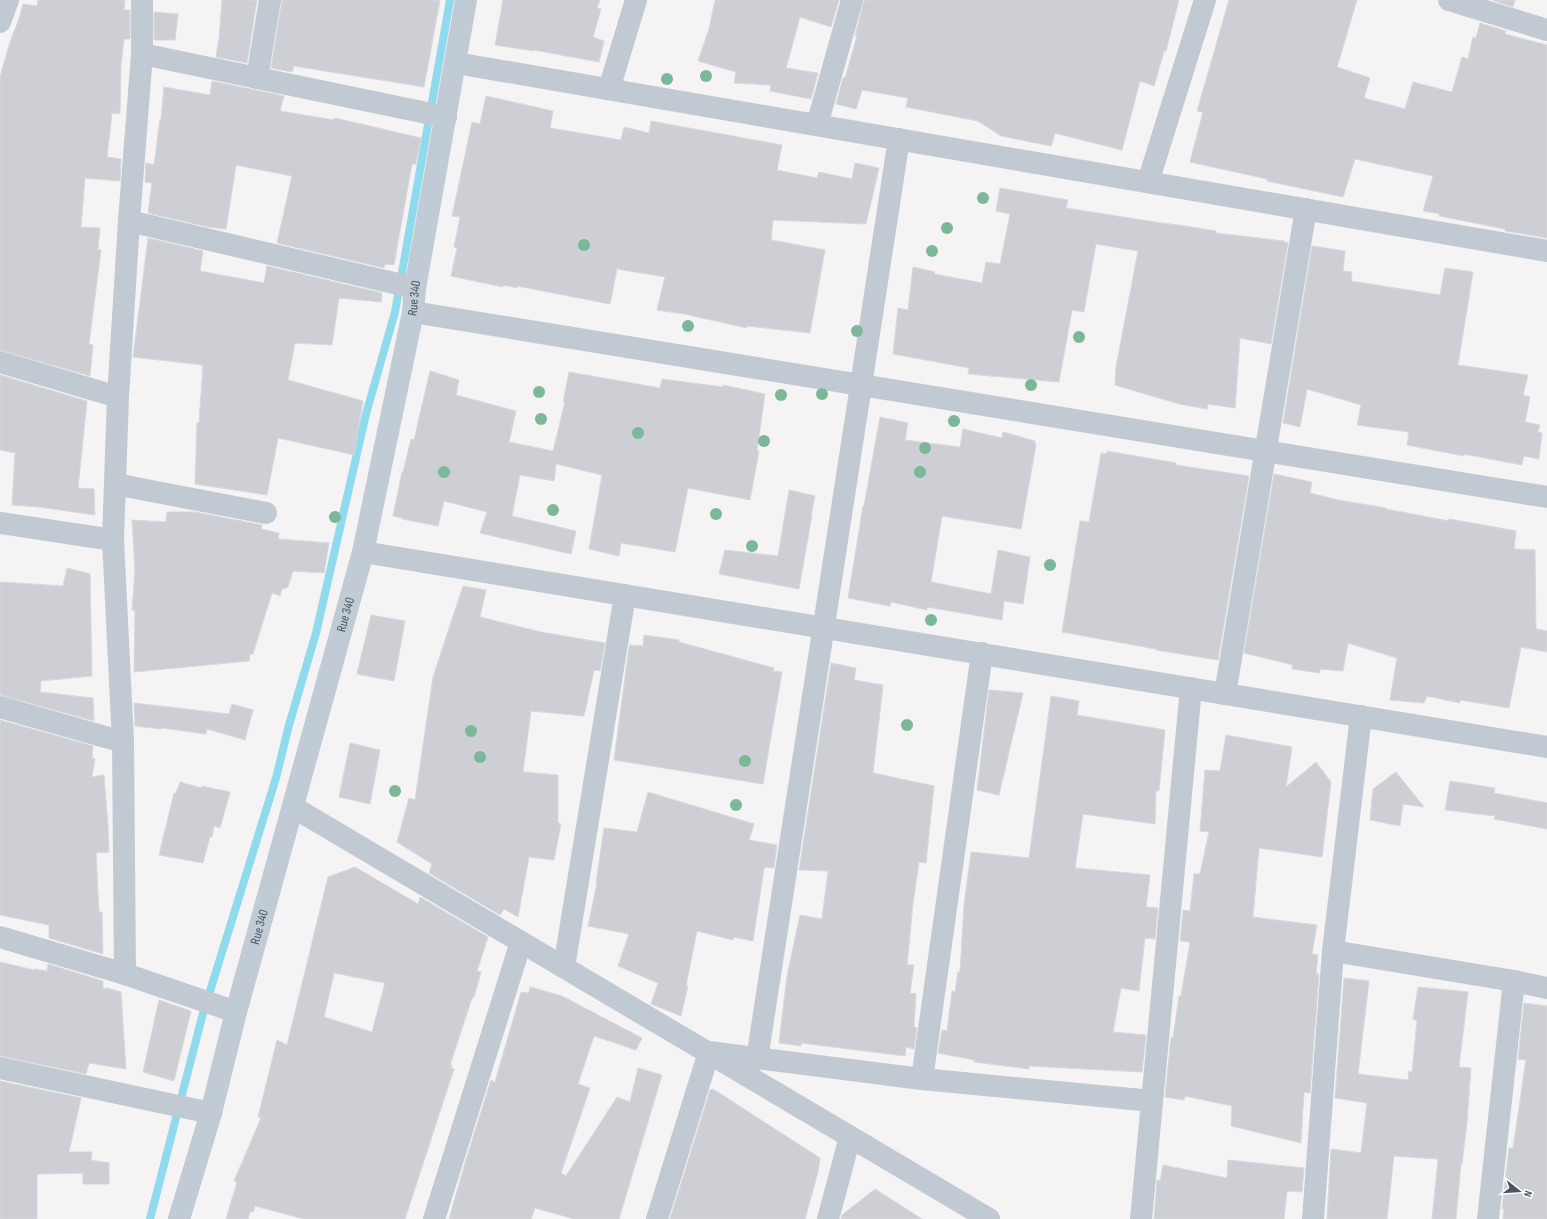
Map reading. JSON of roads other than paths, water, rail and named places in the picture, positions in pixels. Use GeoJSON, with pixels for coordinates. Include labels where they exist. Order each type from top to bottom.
{"type":"FeatureCollection","features":[{"type":"Feature","properties":{"kind":"street"},"geometry":{"type":"LineString","coordinates":[[0,22],[8,0]]}},
{"type":"Feature","properties":{"kind":"street"},"geometry":{"type":"LineString","coordinates":[[125,974],[123,742],[113,540],[118,397],[129,221],[142,54],[142,0]]}},
{"type":"Feature","properties":{"kind":"street"},"geometry":{"type":"LineString","coordinates":[[257,78],[270,0]]}},
{"type":"Feature","properties":{"kind":"street","name":"Rue 340"},"geometry":{"type":"LineString","coordinates":[[179,1219],[211,1113],[236,1012],[363,552],[413,312],[415,288],[466,0]]}},
{"type":"Feature","properties":{"kind":"street"},"geometry":{"type":"LineString","coordinates":[[609,89],[636,0]]}},
{"type":"Feature","properties":{"kind":"street"},"geometry":{"type":"LineString","coordinates":[[817,125],[852,0]]}},
{"type":"Feature","properties":{"kind":"street"},"geometry":{"type":"LineString","coordinates":[[1148,182],[1205,0]]}},
{"type":"Feature","properties":{"kind":"street"},"geometry":{"type":"LineString","coordinates":[[1449,0],[1547,30]]}},
{"type":"Feature","properties":{"kind":"street"},"geometry":{"type":"LineString","coordinates":[[142,54],[446,118]]}},
{"type":"Feature","properties":{"kind":"street"},"geometry":{"type":"LineString","coordinates":[[456,63],[1547,251]]}},
{"type":"Feature","properties":{"kind":"street"},"geometry":{"type":"LineString","coordinates":[[757,1059],[899,139]]}},
{"type":"Feature","properties":{"kind":"street"},"geometry":{"type":"LineString","coordinates":[[1225,694],[1306,209]]}},
{"type":"Feature","properties":{"kind":"street"},"geometry":{"type":"LineString","coordinates":[[129,221],[415,288]]}},
{"type":"Feature","properties":{"kind":"street"},"geometry":{"type":"LineString","coordinates":[[413,312],[1547,497]]}},
{"type":"Feature","properties":{"kind":"street"},"geometry":{"type":"LineString","coordinates":[[0,362],[118,397]]}},
{"type":"Feature","properties":{"kind":"street"},"geometry":{"type":"LineString","coordinates":[[115,484],[266,513]]}},
{"type":"Feature","properties":{"kind":"street"},"geometry":{"type":"LineString","coordinates":[[0,523],[113,540]]}},
{"type":"Feature","properties":{"kind":"street"},"geometry":{"type":"LineString","coordinates":[[363,552],[1547,747]]}},
{"type":"Feature","properties":{"kind":"street"},"geometry":{"type":"LineString","coordinates":[[564,967],[625,595]]}},
{"type":"Feature","properties":{"kind":"street"},"geometry":{"type":"LineString","coordinates":[[922,1079],[982,654]]}},
{"type":"Feature","properties":{"kind":"street"},"geometry":{"type":"LineString","coordinates":[[1141,1219],[1191,688]]}},
{"type":"Feature","properties":{"kind":"street"},"geometry":{"type":"LineString","coordinates":[[0,707],[123,742]]}},
{"type":"Feature","properties":{"kind":"street"},"geometry":{"type":"LineString","coordinates":[[1313,1219],[1333,951],[1361,716]]}},
{"type":"Feature","properties":{"kind":"street"},"geometry":{"type":"LineString","coordinates":[[293,807],[989,1219]]}},
{"type":"Feature","properties":{"kind":"street"},"geometry":{"type":"LineString","coordinates":[[0,937],[125,974],[236,1012]]}},
{"type":"Feature","properties":{"kind":"street"},"geometry":{"type":"LineString","coordinates":[[434,1219],[521,942]]}},
{"type":"Feature","properties":{"kind":"street"},"geometry":{"type":"LineString","coordinates":[[1333,951],[1514,981],[1547,988]]}},
{"type":"Feature","properties":{"kind":"street"},"geometry":{"type":"LineString","coordinates":[[1488,1219],[1514,981]]}},
{"type":"Feature","properties":{"kind":"street"},"geometry":{"type":"LineString","coordinates":[[709,1052],[922,1079],[1152,1101]]}},
{"type":"Feature","properties":{"kind":"street"},"geometry":{"type":"LineString","coordinates":[[657,1219],[709,1052]]}},
{"type":"Feature","properties":{"kind":"street"},"geometry":{"type":"LineString","coordinates":[[0,1068],[211,1113]]}},
{"type":"Feature","properties":{"kind":"street"},"geometry":{"type":"LineString","coordinates":[[828,1219],[850,1137]]}},
{"type":"Feature","properties":{"kind":"waterway"},"geometry":{"type":"LineString","coordinates":[[150,1219],[202,1017],[276,778],[289,725],[316,633],[366,414],[395,312],[450,0]]}}]}
